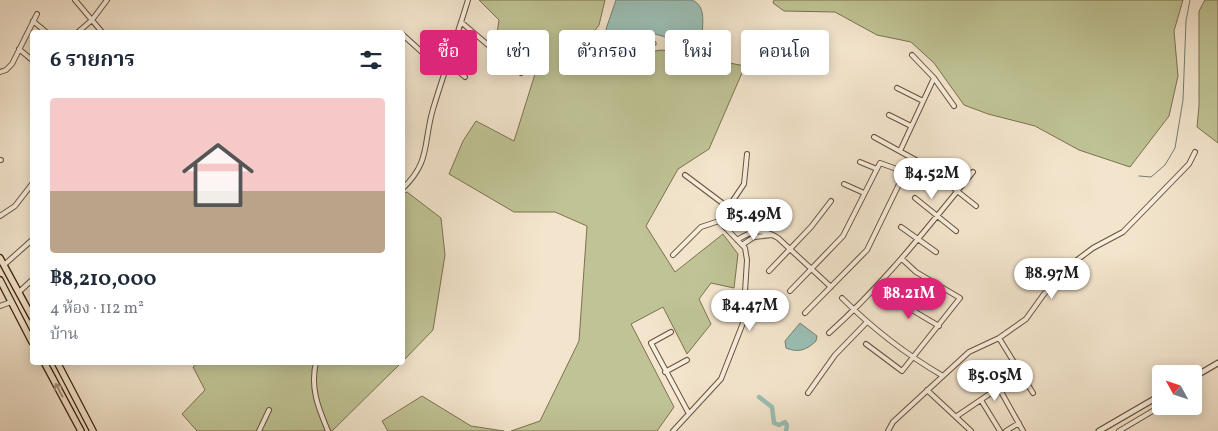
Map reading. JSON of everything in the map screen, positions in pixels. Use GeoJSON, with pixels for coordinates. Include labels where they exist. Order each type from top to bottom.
{"type":"FeatureCollection","features":[{"type":"Feature","properties":{"kind":"main road"},"geometry":{"type":"LineString","coordinates":[[0,258],[30,313]]}},
{"type":"Feature","properties":{"kind":"main road"},"geometry":{"type":"LineString","coordinates":[[0,280],[30,338]]}},
{"type":"Feature","properties":{"kind":"main road"},"geometry":{"type":"LineString","coordinates":[[46,365],[81,431]]}},
{"type":"Feature","properties":{"kind":"main road"},"geometry":{"type":"LineString","coordinates":[[60,365],[93,431]]}},
{"type":"Feature","properties":{"kind":"street"},"geometry":{"type":"LineString","coordinates":[[75,0],[100,30]]}},
{"type":"Feature","properties":{"kind":"street"},"geometry":{"type":"LineString","coordinates":[[80,30],[92,20],[107,0]]}},
{"type":"Feature","properties":{"kind":"street"},"geometry":{"type":"LineString","coordinates":[[458,30],[468,0]]}},
{"type":"Feature","properties":{"kind":"street"},"geometry":{"type":"LineString","coordinates":[[0,72],[6,70],[12,64],[37,14]]}},
{"type":"Feature","properties":{"kind":"street"},"geometry":{"type":"LineString","coordinates":[[33,21],[44,30]]}},
{"type":"Feature","properties":{"kind":"street"},"geometry":{"type":"LineString","coordinates":[[461,22],[487,44]]}},
{"type":"Feature","properties":{"kind":"street"},"geometry":{"type":"LineString","coordinates":[[405,37],[420,50]]}},
{"type":"Feature","properties":{"kind":"street"},"geometry":{"type":"LineString","coordinates":[[19,49],[30,58]]}},
{"type":"Feature","properties":{"kind":"street"},"geometry":{"type":"LineString","coordinates":[[912,55],[934,78],[954,106]]}},
{"type":"Feature","properties":{"kind":"street"},"geometry":{"type":"LineString","coordinates":[[405,186],[412,180],[424,159],[432,111],[444,75]]}},
{"type":"Feature","properties":{"kind":"street"},"geometry":{"type":"LineString","coordinates":[[900,151],[934,78]]}},
{"type":"Feature","properties":{"kind":"street"},"geometry":{"type":"LineString","coordinates":[[897,88],[923,100]]}},
{"type":"Feature","properties":{"kind":"street"},"geometry":{"type":"LineString","coordinates":[[889,115],[911,126]]}},
{"type":"Feature","properties":{"kind":"street"},"geometry":{"type":"LineString","coordinates":[[874,137],[924,164],[976,206]]}},
{"type":"Feature","properties":{"kind":"street"},"geometry":{"type":"LineString","coordinates":[[888,431],[893,422],[969,352],[999,338],[1026,319],[1044,294],[1077,260],[1093,248],[1124,232],[1189,164],[1195,152]]}},
{"type":"Feature","properties":{"kind":"street"},"geometry":{"type":"LineString","coordinates":[[673,255],[702,228],[719,222],[744,184],[747,154]]}},
{"type":"Feature","properties":{"kind":"street"},"geometry":{"type":"LineString","coordinates":[[860,162],[877,170]]}},
{"type":"Feature","properties":{"kind":"street"},"geometry":{"type":"LineString","coordinates":[[790,291],[843,236],[880,163],[905,172],[867,250],[805,313]]}},
{"type":"Feature","properties":{"kind":"street"},"geometry":{"type":"LineString","coordinates":[[829,333],[854,310],[902,259],[973,172]]}},
{"type":"Feature","properties":{"kind":"street"},"geometry":{"type":"LineString","coordinates":[[685,175],[729,208]]}},
{"type":"Feature","properties":{"kind":"street"},"geometry":{"type":"LineString","coordinates":[[844,184],[864,193]]}},
{"type":"Feature","properties":{"kind":"street"},"geometry":{"type":"LineString","coordinates":[[0,216],[15,206],[30,187]]}},
{"type":"Feature","properties":{"kind":"street"},"geometry":{"type":"LineString","coordinates":[[915,198],[956,231]]}},
{"type":"Feature","properties":{"kind":"street"},"geometry":{"type":"LineString","coordinates":[[769,271],[831,201]]}},
{"type":"Feature","properties":{"kind":"street"},"geometry":{"type":"LineString","coordinates":[[673,431],[688,412],[721,379],[743,323],[747,260],[745,248],[719,222]]}},
{"type":"Feature","properties":{"kind":"street"},"geometry":{"type":"LineString","coordinates":[[901,227],[936,252]]}},
{"type":"Feature","properties":{"kind":"street"},"geometry":{"type":"LineString","coordinates":[[737,240],[755,231],[762,230],[772,234],[830,287]]}},
{"type":"Feature","properties":{"kind":"street"},"geometry":{"type":"LineString","coordinates":[[742,245],[754,237],[772,234]]}},
{"type":"Feature","properties":{"kind":"street"},"geometry":{"type":"LineString","coordinates":[[4,265],[30,242]]}},
{"type":"Feature","properties":{"kind":"street"},"geometry":{"type":"LineString","coordinates":[[866,344],[902,371],[960,298],[916,272],[902,259]]}},
{"type":"Feature","properties":{"kind":"street"},"geometry":{"type":"LineString","coordinates":[[19,292],[30,282]]}},
{"type":"Feature","properties":{"kind":"street"},"geometry":{"type":"LineString","coordinates":[[890,297],[939,326]]}},
{"type":"Feature","properties":{"kind":"street"},"geometry":{"type":"LineString","coordinates":[[842,298],[867,322],[913,357],[943,376]]}},
{"type":"Feature","properties":{"kind":"street"},"geometry":{"type":"LineString","coordinates":[[0,306],[11,302]]}},
{"type":"Feature","properties":{"kind":"street"},"geometry":{"type":"LineString","coordinates":[[808,393],[835,355],[867,322]]}},
{"type":"Feature","properties":{"kind":"street"},"geometry":{"type":"LineString","coordinates":[[672,332],[651,344],[688,412]]}},
{"type":"Feature","properties":{"kind":"street"},"geometry":{"type":"LineString","coordinates":[[999,338],[1022,372],[1032,393]]}},
{"type":"Feature","properties":{"kind":"street"},"geometry":{"type":"LineString","coordinates":[[665,372],[687,360]]}},
{"type":"Feature","properties":{"kind":"street"},"geometry":{"type":"LineString","coordinates":[[1202,372],[1218,363]]}},
{"type":"Feature","properties":{"kind":"street"},"geometry":{"type":"LineString","coordinates":[[316,365],[313,385],[316,401],[328,431]]}},
{"type":"Feature","properties":{"kind":"street"},"geometry":{"type":"LineString","coordinates":[[956,416],[1022,372]]}},
{"type":"Feature","properties":{"kind":"street"},"geometry":{"type":"LineString","coordinates":[[999,388],[1023,431]]}},
{"type":"Feature","properties":{"kind":"street"},"geometry":{"type":"LineString","coordinates":[[927,390],[971,431]]}},
{"type":"Feature","properties":{"kind":"street"},"geometry":{"type":"LineString","coordinates":[[981,400],[1000,431]]}},
{"type":"Feature","properties":{"kind":"street"},"geometry":{"type":"LineString","coordinates":[[1099,431],[1152,401]]}},
{"type":"Feature","properties":{"kind":"street"},"geometry":{"type":"LineString","coordinates":[[259,431],[269,410]]}},
{"type":"Feature","properties":{"kind":"street"},"geometry":{"type":"LineString","coordinates":[[1114,422],[1119,431],[1152,411]]}},
{"type":"Feature","properties":{"kind":"street"},"geometry":{"type":"LineString","coordinates":[[1006,431],[1019,423]]}},
{"type":"Feature","properties":{"kind":"green space"},"geometry":{"type":"Polygon","coordinates":[[[479,0],[605,0],[599,25],[595,30],[559,30],[559,75],[655,75],[655,51],[662,50],[665,51],[665,75],[731,75],[731,63],[741,65],[741,75],[709,149],[678,169],[646,226],[675,272],[723,234],[738,254],[734,288],[711,283],[699,299],[711,324],[687,354],[663,307],[631,324],[674,407],[657,431],[511,431],[540,421],[579,341],[587,226],[555,212],[514,212],[449,174],[463,141],[476,121],[514,141],[535,75],[549,75],[549,30],[498,30],[499,20],[479,0]]]}},
{"type":"Feature","properties":{"kind":"green space"},"geometry":{"type":"Polygon","coordinates":[[[774,0],[1183,0],[1174,31],[1178,76],[1169,116],[1130,167],[1079,150],[1035,126],[988,114],[964,105],[934,63],[911,42],[877,35],[835,12],[784,11],[773,3],[774,0]]]}},
{"type":"Feature","properties":{"kind":"green space"},"geometry":{"type":"Polygon","coordinates":[[[1205,0],[1218,0],[1218,143],[1197,127],[1199,106],[1199,11],[1205,0]]]}},
{"type":"Feature","properties":{"kind":"green space"},"geometry":{"type":"Polygon","coordinates":[[[407,192],[441,218],[445,255],[433,330],[405,359],[405,193],[407,192]]]}},
{"type":"Feature","properties":{"kind":"green space"},"geometry":{"type":"Polygon","coordinates":[[[196,365],[399,365],[332,431],[197,431],[182,414],[205,390],[193,367],[196,365]]]}},
{"type":"Feature","properties":{"kind":"green space"},"geometry":{"type":"Polygon","coordinates":[[[422,396],[471,426],[504,431],[388,431],[382,421],[422,396]]]}},
{"type":"Feature","properties":{"kind":"water"},"geometry":{"type":"Polygon","coordinates":[[[616,0],[692,0],[697,3],[702,11],[703,30],[665,30],[665,37],[655,34],[655,30],[606,29],[616,0]]]}},
{"type":"Feature","properties":{"kind":"water"},"geometry":{"type":"Polygon","coordinates":[[[800,323],[817,336],[816,341],[802,350],[786,348],[785,341],[800,323]]]}},
{"type":"Feature","properties":{"kind":"waterway"},"geometry":{"type":"LineString","coordinates":[[1139,176],[1151,177],[1165,165],[1175,148],[1183,100],[1186,21],[1190,0]]}},
{"type":"Feature","properties":{"kind":"waterway"},"geometry":{"type":"LineString","coordinates":[[759,397],[772,407],[774,423],[779,425],[785,422],[787,425],[786,431]]}}]}
